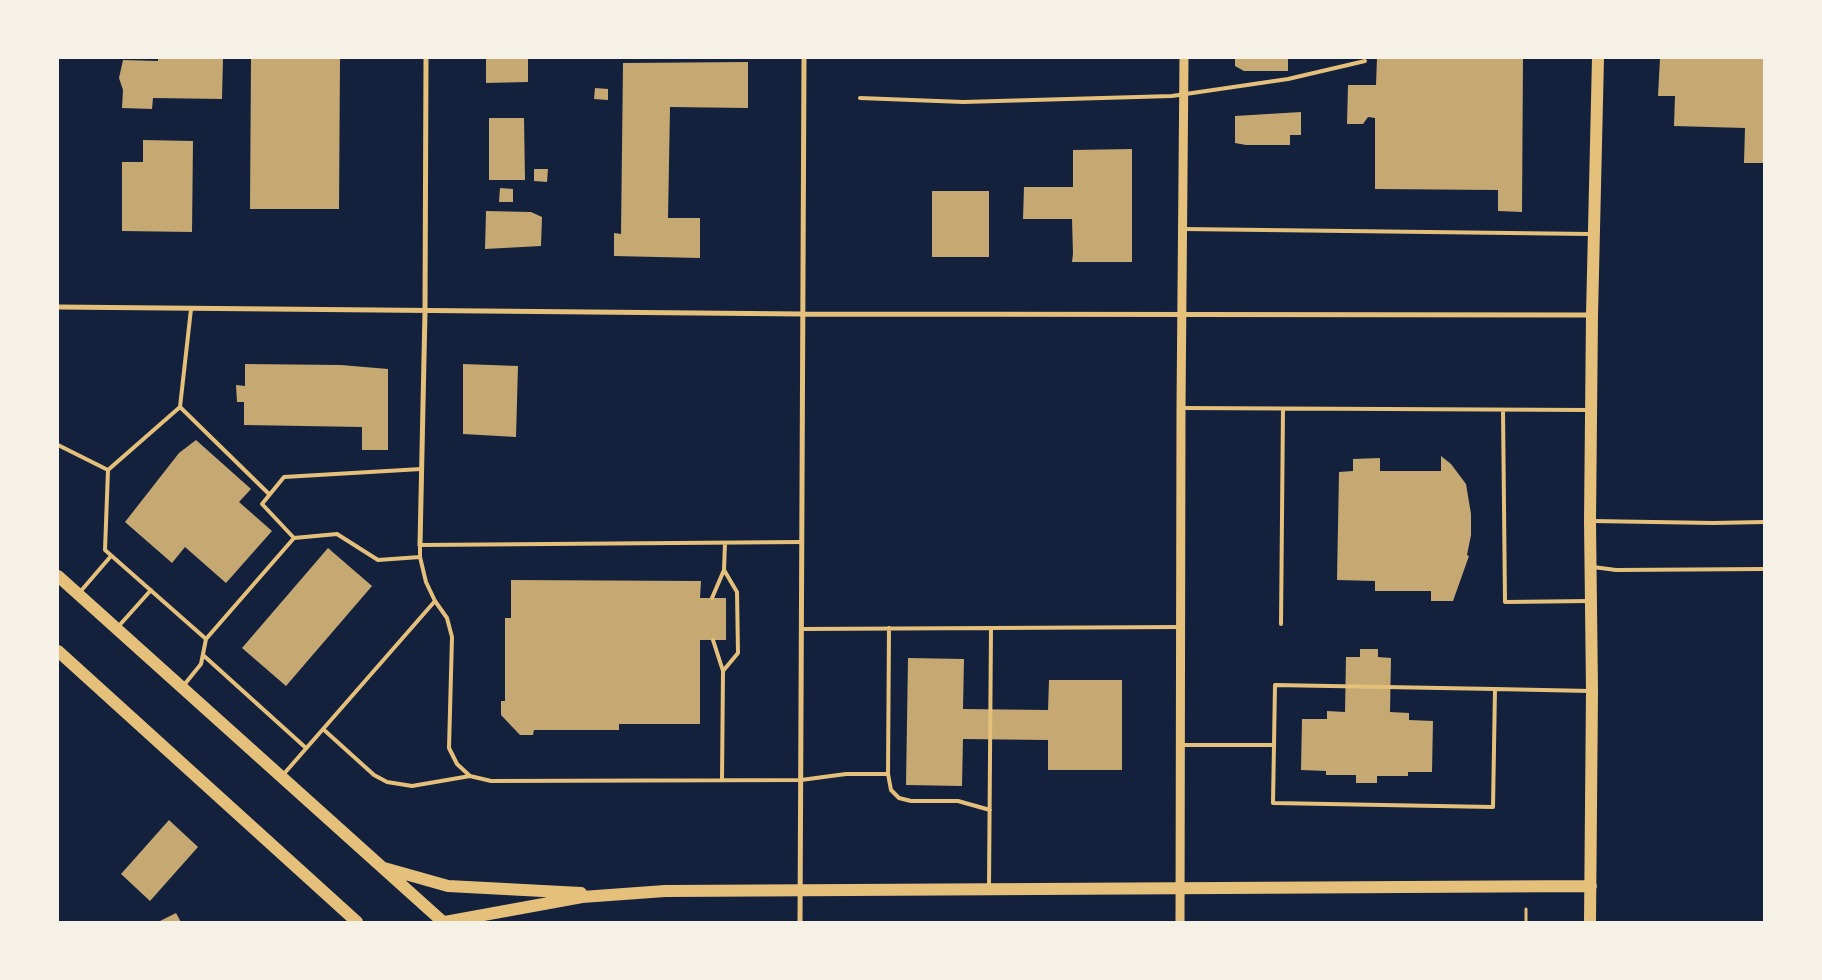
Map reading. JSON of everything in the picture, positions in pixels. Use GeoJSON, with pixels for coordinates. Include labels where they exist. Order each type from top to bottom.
{"type":"FeatureCollection","features":[{"type":"Feature","properties":{"kind":"main road"},"geometry":{"type":"LineString","coordinates":[[1590,922],[1592,691],[1591,410],[1598,58]]}},
{"type":"Feature","properties":{"kind":"main road"},"geometry":{"type":"LineString","coordinates":[[58,576],[444,922],[582,898],[665,890],[1591,886]]}},
{"type":"Feature","properties":{"kind":"main road"},"geometry":{"type":"LineString","coordinates":[[58,651],[357,922]]}},
{"type":"Feature","properties":{"kind":"main road"},"geometry":{"type":"LineString","coordinates":[[381,867],[448,886],[616,895]]}},
{"type":"Feature","properties":{"kind":"street"},"geometry":{"type":"LineString","coordinates":[[420,545],[425,311],[426,58]]}},
{"type":"Feature","properties":{"kind":"street"},"geometry":{"type":"LineString","coordinates":[[800,922],[804,58]]}},
{"type":"Feature","properties":{"kind":"street"},"geometry":{"type":"LineString","coordinates":[[1180,922],[1184,58]]}},
{"type":"Feature","properties":{"kind":"street"},"geometry":{"type":"LineString","coordinates":[[58,307],[802,314],[1592,315]]}},
{"type":"Feature","properties":{"kind":"lane"},"geometry":{"type":"LineString","coordinates":[[860,98],[963,102],[1184,95],[1288,79],[1365,61]]}},
{"type":"Feature","properties":{"kind":"lane"},"geometry":{"type":"LineString","coordinates":[[1183,229],[1594,234]]}},
{"type":"Feature","properties":{"kind":"lane"},"geometry":{"type":"LineString","coordinates":[[191,308],[180,407],[108,470],[104,550],[206,639]]}},
{"type":"Feature","properties":{"kind":"lane"},"geometry":{"type":"LineString","coordinates":[[180,407],[269,494]]}},
{"type":"Feature","properties":{"kind":"lane"},"geometry":{"type":"LineString","coordinates":[[1181,408],[1591,410]]}},
{"type":"Feature","properties":{"kind":"lane"},"geometry":{"type":"LineString","coordinates":[[1281,624],[1283,409]]}},
{"type":"Feature","properties":{"kind":"lane"},"geometry":{"type":"LineString","coordinates":[[1504,410],[1505,602],[1591,601]]}},
{"type":"Feature","properties":{"kind":"lane"},"geometry":{"type":"LineString","coordinates":[[58,445],[108,470]]}},
{"type":"Feature","properties":{"kind":"lane"},"geometry":{"type":"LineString","coordinates":[[294,538],[262,504],[284,477],[421,469]]}},
{"type":"Feature","properties":{"kind":"lane"},"geometry":{"type":"LineString","coordinates":[[1590,521],[1764,522]]}},
{"type":"Feature","properties":{"kind":"lane"},"geometry":{"type":"LineString","coordinates":[[182,688],[201,664],[206,639],[294,538],[337,534],[378,560],[420,557]]}},
{"type":"Feature","properties":{"kind":"lane"},"geometry":{"type":"LineString","coordinates":[[470,776],[457,764],[448,748],[452,637],[448,618],[435,601],[426,582],[420,557],[420,545],[802,542]]}},
{"type":"Feature","properties":{"kind":"lane"},"geometry":{"type":"LineString","coordinates":[[712,598],[724,570],[725,544]]}},
{"type":"Feature","properties":{"kind":"lane"},"geometry":{"type":"LineString","coordinates":[[78,594],[111,556]]}},
{"type":"Feature","properties":{"kind":"lane"},"geometry":{"type":"LineString","coordinates":[[1591,567],[1616,570],[1764,569]]}},
{"type":"Feature","properties":{"kind":"lane"},"geometry":{"type":"LineString","coordinates":[[723,671],[738,653],[737,592],[724,570]]}},
{"type":"Feature","properties":{"kind":"lane"},"geometry":{"type":"LineString","coordinates":[[116,629],[151,590]]}},
{"type":"Feature","properties":{"kind":"lane"},"geometry":{"type":"LineString","coordinates":[[281,777],[435,601]]}},
{"type":"Feature","properties":{"kind":"lane"},"geometry":{"type":"LineString","coordinates":[[802,629],[1181,627]]}},
{"type":"Feature","properties":{"kind":"lane"},"geometry":{"type":"LineString","coordinates":[[889,628],[888,774],[891,790],[899,798],[910,801],[958,802],[990,810]]}},
{"type":"Feature","properties":{"kind":"lane"},"geometry":{"type":"LineString","coordinates":[[989,889],[991,628]]}},
{"type":"Feature","properties":{"kind":"lane"},"geometry":{"type":"LineString","coordinates":[[713,640],[723,671],[722,780]]}},
{"type":"Feature","properties":{"kind":"lane"},"geometry":{"type":"LineString","coordinates":[[203,655],[306,748]]}},
{"type":"Feature","properties":{"kind":"lane"},"geometry":{"type":"LineString","coordinates":[[1495,689],[1493,807],[1273,803],[1275,684],[1592,691]]}},
{"type":"Feature","properties":{"kind":"lane"},"geometry":{"type":"LineString","coordinates":[[323,728],[374,775],[387,782],[412,786],[470,776],[491,782],[801,780],[846,774],[888,774]]}},
{"type":"Feature","properties":{"kind":"lane"},"geometry":{"type":"LineString","coordinates":[[1180,745],[1274,745]]}},
{"type":"Feature","properties":{"kind":"path"},"geometry":{"type":"LineString","coordinates":[[1526,909],[1526,922]]}},
{"type":"Feature","properties":{"kind":"building"},"geometry":{"type":"Polygon","coordinates":[[[158,58],[223,58],[222,99],[153,98],[152,109],[122,108],[123,90],[119,78],[123,60],[158,61],[158,58]]]}},
{"type":"Feature","properties":{"kind":"building"},"geometry":{"type":"Polygon","coordinates":[[[251,58],[340,58],[339,209],[250,209],[251,58]]]}},
{"type":"Feature","properties":{"kind":"building"},"geometry":{"type":"Polygon","coordinates":[[[486,58],[528,58],[528,82],[486,83],[486,58]]]}},
{"type":"Feature","properties":{"kind":"building"},"geometry":{"type":"Polygon","coordinates":[[[1235,58],[1288,58],[1288,71],[1244,71],[1235,66],[1235,58]]]}},
{"type":"Feature","properties":{"kind":"building"},"geometry":{"type":"Polygon","coordinates":[[[1377,58],[1523,58],[1522,212],[1498,211],[1498,190],[1375,189],[1375,118],[1368,117],[1363,124],[1347,124],[1348,85],[1376,85],[1377,58]]]}},
{"type":"Feature","properties":{"kind":"building"},"geometry":{"type":"Polygon","coordinates":[[[1660,58],[1764,58],[1764,163],[1744,163],[1745,128],[1674,126],[1675,96],[1658,96],[1660,58]]]}},
{"type":"Feature","properties":{"kind":"building"},"geometry":{"type":"Polygon","coordinates":[[[748,62],[748,108],[670,107],[668,218],[700,218],[700,258],[614,256],[614,233],[621,234],[623,63],[748,62]]]}},
{"type":"Feature","properties":{"kind":"building"},"geometry":{"type":"Polygon","coordinates":[[[595,88],[608,89],[608,100],[594,99],[595,88]]]}},
{"type":"Feature","properties":{"kind":"building"},"geometry":{"type":"Polygon","coordinates":[[[1301,112],[1301,135],[1290,135],[1290,145],[1246,145],[1235,143],[1235,116],[1301,112]]]}},
{"type":"Feature","properties":{"kind":"building"},"geometry":{"type":"Polygon","coordinates":[[[489,118],[524,118],[525,180],[489,180],[489,118]]]}},
{"type":"Feature","properties":{"kind":"building"},"geometry":{"type":"Polygon","coordinates":[[[143,140],[193,141],[192,232],[122,231],[122,162],[143,162],[143,140]]]}},
{"type":"Feature","properties":{"kind":"building"},"geometry":{"type":"Polygon","coordinates":[[[1132,149],[1132,262],[1072,262],[1072,219],[1023,219],[1024,187],[1073,187],[1073,150],[1132,149]]]}},
{"type":"Feature","properties":{"kind":"building"},"geometry":{"type":"Polygon","coordinates":[[[534,169],[548,169],[547,182],[534,181],[534,169]]]}},
{"type":"Feature","properties":{"kind":"building"},"geometry":{"type":"Polygon","coordinates":[[[500,188],[513,189],[513,202],[499,202],[500,188]]]}},
{"type":"Feature","properties":{"kind":"building"},"geometry":{"type":"Polygon","coordinates":[[[932,191],[989,191],[989,257],[932,257],[932,191]]]}},
{"type":"Feature","properties":{"kind":"building"},"geometry":{"type":"Polygon","coordinates":[[[486,211],[531,212],[542,217],[541,246],[485,249],[486,211]]]}},
{"type":"Feature","properties":{"kind":"building"},"geometry":{"type":"Polygon","coordinates":[[[245,364],[341,365],[388,369],[388,450],[362,450],[362,427],[244,425],[244,402],[237,402],[236,385],[245,386],[245,364]]]}},
{"type":"Feature","properties":{"kind":"building"},"geometry":{"type":"Polygon","coordinates":[[[463,364],[518,366],[516,437],[463,434],[463,364]]]}},
{"type":"Feature","properties":{"kind":"building"},"geometry":{"type":"Polygon","coordinates":[[[196,440],[251,489],[239,502],[272,531],[226,583],[185,547],[172,563],[125,522],[179,453],[196,440]]]}},
{"type":"Feature","properties":{"kind":"building"},"geometry":{"type":"Polygon","coordinates":[[[1441,456],[1451,464],[1466,484],[1471,514],[1471,535],[1467,555],[1469,556],[1453,601],[1431,601],[1431,591],[1375,591],[1375,581],[1337,580],[1339,472],[1353,471],[1353,459],[1380,458],[1380,471],[1441,471],[1441,456]]]}},
{"type":"Feature","properties":{"kind":"building"},"geometry":{"type":"Polygon","coordinates":[[[328,548],[372,586],[286,686],[242,648],[328,548]]]}},
{"type":"Feature","properties":{"kind":"building"},"geometry":{"type":"Polygon","coordinates":[[[511,580],[701,581],[700,598],[726,598],[726,640],[700,640],[700,724],[619,724],[619,730],[534,730],[533,735],[520,735],[501,715],[501,701],[505,701],[505,618],[511,618],[511,580]]]}},
{"type":"Feature","properties":{"kind":"building"},"geometry":{"type":"Polygon","coordinates":[[[1360,649],[1378,649],[1378,657],[1391,658],[1390,712],[1409,713],[1409,720],[1433,721],[1432,772],[1408,772],[1408,776],[1377,776],[1377,783],[1356,783],[1356,775],[1326,775],[1326,771],[1301,770],[1302,719],[1327,719],[1327,711],[1345,712],[1346,657],[1360,657],[1360,649]]]}},
{"type":"Feature","properties":{"kind":"building"},"geometry":{"type":"Polygon","coordinates":[[[908,658],[964,659],[963,709],[1048,710],[1049,680],[1122,680],[1122,770],[1048,770],[1048,740],[963,739],[962,786],[906,785],[908,658]]]}},
{"type":"Feature","properties":{"kind":"building"},"geometry":{"type":"Polygon","coordinates":[[[169,820],[198,847],[150,901],[121,874],[169,820]]]}},
{"type":"Feature","properties":{"kind":"building"},"geometry":{"type":"Polygon","coordinates":[[[176,913],[181,922],[158,922],[176,913]]]}}]}
